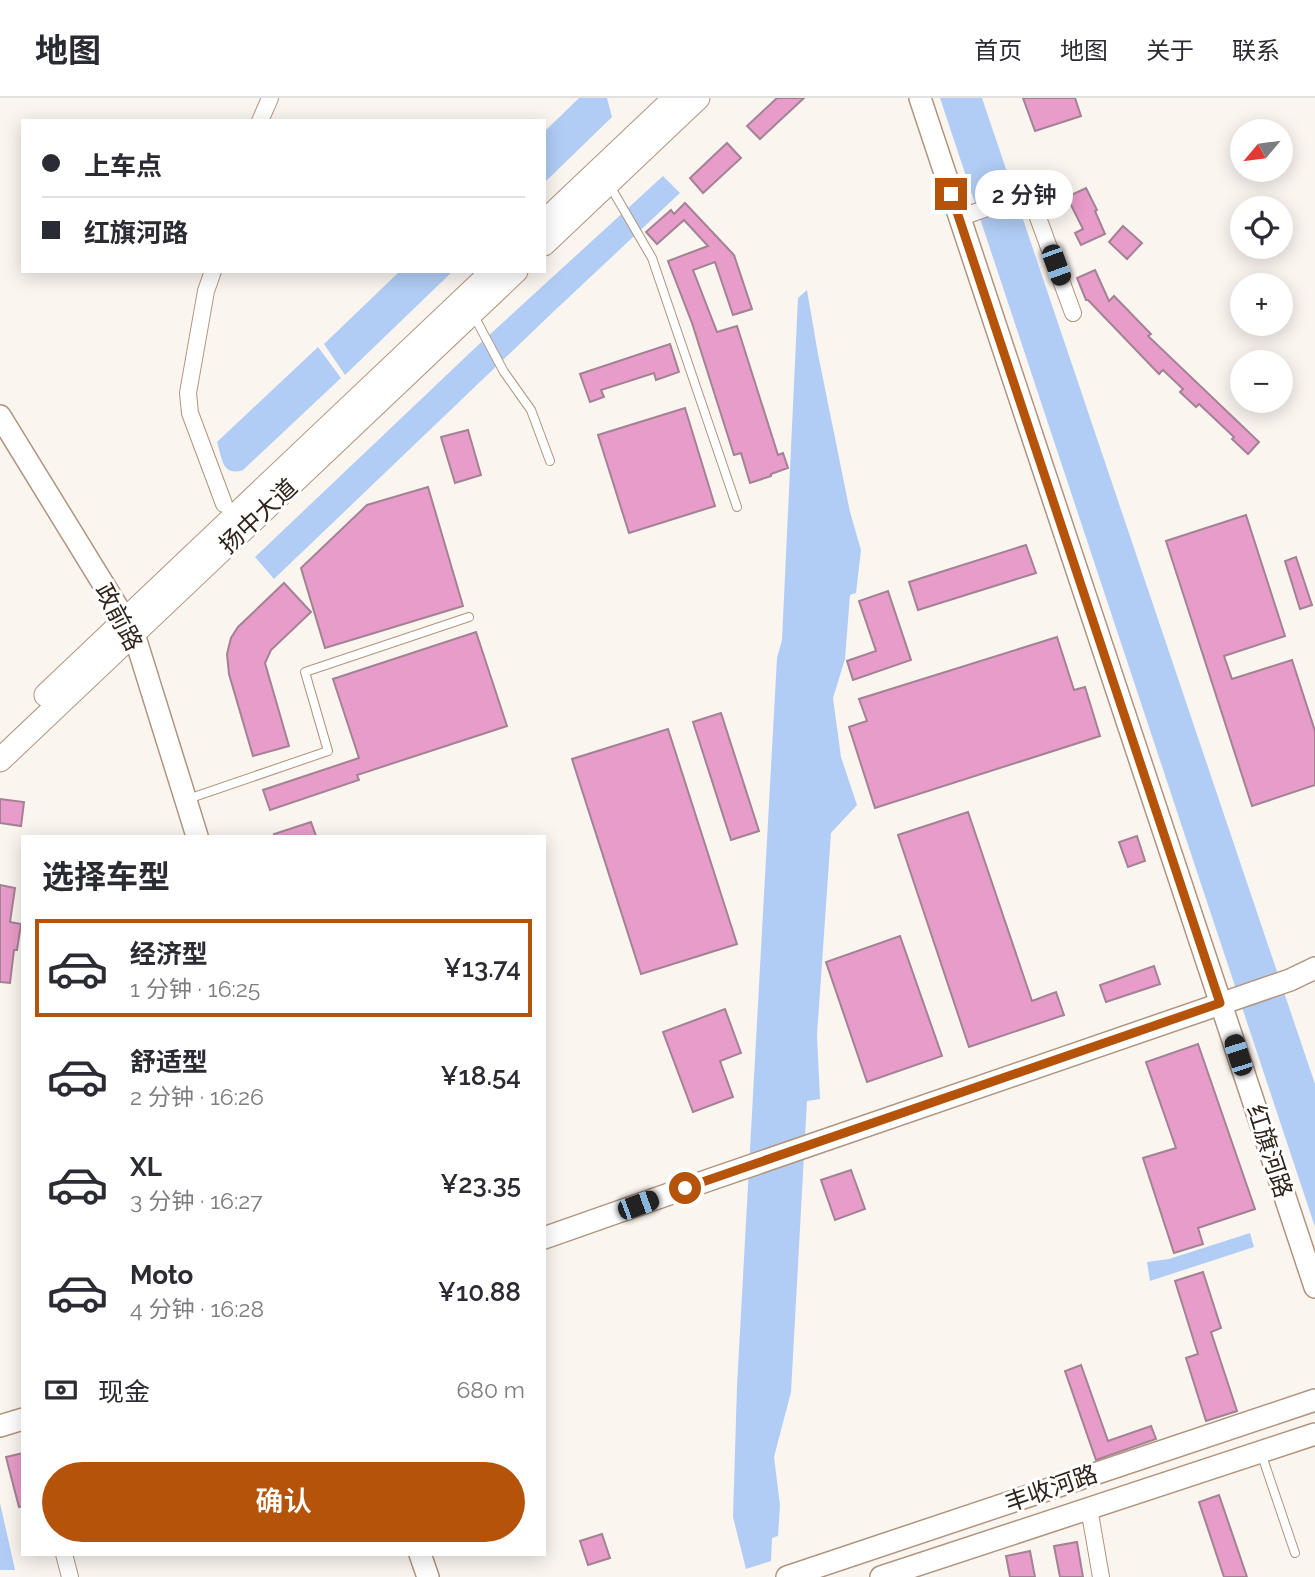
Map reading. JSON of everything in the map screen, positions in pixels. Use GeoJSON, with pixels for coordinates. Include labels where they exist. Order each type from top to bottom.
{"type":"FeatureCollection","features":[{"type":"Feature","properties":{"kind":"main road"},"geometry":{"type":"LineString","coordinates":[[546,220],[675,98]]}},
{"type":"Feature","properties":{"kind":"main road"},"geometry":{"type":"LineString","coordinates":[[546,242],[698,98]]}},
{"type":"Feature","properties":{"kind":"main road","name":"扬中大道"},"geometry":{"type":"LineString","coordinates":[[0,760],[129,627],[491,273]]}},
{"type":"Feature","properties":{"kind":"main road","name":"扬中大道"},"geometry":{"type":"LineString","coordinates":[[0,739],[129,627],[514,273]]}},
{"type":"Feature","properties":{"kind":"street"},"geometry":{"type":"LineString","coordinates":[[261,119],[270,98]]}},
{"type":"Feature","properties":{"kind":"street","name":"红旗河路"},"geometry":{"type":"LineString","coordinates":[[920,98],[1225,1002],[1315,1287]]}},
{"type":"Feature","properties":{"kind":"street"},"geometry":{"type":"LineString","coordinates":[[960,218],[1029,193],[1073,313]]}},
{"type":"Feature","properties":{"kind":"street"},"geometry":{"type":"LineString","coordinates":[[212,273],[206,291],[187,393],[190,413],[224,504]]}},
{"type":"Feature","properties":{"kind":"street","name":"政前路"},"geometry":{"type":"LineString","coordinates":[[0,415],[129,627],[197,835]]}},
{"type":"Feature","properties":{"kind":"street"},"geometry":{"type":"LineString","coordinates":[[546,1237],[1290,980],[1315,968]]}},
{"type":"Feature","properties":{"kind":"street","name":"丰收河路"},"geometry":{"type":"LineString","coordinates":[[788,1577],[1315,1400]]}},
{"type":"Feature","properties":{"kind":"street"},"geometry":{"type":"LineString","coordinates":[[0,1426],[21,1420]]}},
{"type":"Feature","properties":{"kind":"street"},"geometry":{"type":"LineString","coordinates":[[1250,1421],[1261,1452]]}},
{"type":"Feature","properties":{"kind":"street"},"geometry":{"type":"LineString","coordinates":[[881,1577],[1315,1434]]}},
{"type":"Feature","properties":{"kind":"street"},"geometry":{"type":"LineString","coordinates":[[1089,1508],[1101,1577]]}},
{"type":"Feature","properties":{"kind":"street"},"geometry":{"type":"LineString","coordinates":[[909,1536],[918,1565]]}},
{"type":"Feature","properties":{"kind":"street"},"geometry":{"type":"LineString","coordinates":[[65,1556],[70,1577]]}},
{"type":"Feature","properties":{"kind":"street"},"geometry":{"type":"LineString","coordinates":[[421,1556],[428,1577]]}},
{"type":"Feature","properties":{"kind":"lane"},"geometry":{"type":"LineString","coordinates":[[608,184],[652,258],[737,507]]}},
{"type":"Feature","properties":{"kind":"lane"},"geometry":{"type":"LineString","coordinates":[[472,313],[504,372],[531,410],[550,461]]}},
{"type":"Feature","properties":{"kind":"lane"},"geometry":{"type":"LineString","coordinates":[[185,800],[328,751],[305,672],[469,617]]}},
{"type":"Feature","properties":{"kind":"lane"},"geometry":{"type":"LineString","coordinates":[[1261,1452],[1295,1553]]}},
{"type":"Feature","properties":{"kind":"water"},"geometry":{"type":"Polygon","coordinates":[[[579,98],[607,98],[612,117],[546,181],[546,130],[579,98]]]}},
{"type":"Feature","properties":{"kind":"water"},"geometry":{"type":"Polygon","coordinates":[[[940,98],[982,98],[1315,1084],[1315,1227],[940,98]]]}},
{"type":"Feature","properties":{"kind":"water"},"geometry":{"type":"Polygon","coordinates":[[[663,176],[680,193],[274,579],[255,557],[475,348],[663,176]]]}},
{"type":"Feature","properties":{"kind":"water"},"geometry":{"type":"Polygon","coordinates":[[[398,273],[451,273],[345,375],[324,344],[398,273]]]}},
{"type":"Feature","properties":{"kind":"water"},"geometry":{"type":"Polygon","coordinates":[[[807,290],[850,512],[861,550],[856,593],[850,595],[845,659],[833,698],[841,757],[857,805],[831,833],[817,1035],[820,1099],[807,1101],[791,1392],[774,1457],[780,1505],[778,1536],[772,1538],[771,1561],[746,1569],[733,1517],[737,1386],[777,658],[782,640],[798,298],[807,290]]]}},
{"type":"Feature","properties":{"kind":"water"},"geometry":{"type":"Polygon","coordinates":[[[318,347],[341,378],[243,470],[231,471],[224,465],[217,442],[318,347]]]}},
{"type":"Feature","properties":{"kind":"water"},"geometry":{"type":"Polygon","coordinates":[[[1250,1233],[1254,1247],[1150,1281],[1147,1262],[1169,1259],[1250,1233]]]}},
{"type":"Feature","properties":{"kind":"water"},"geometry":{"type":"Polygon","coordinates":[[[0,1503],[15,1570],[0,1570],[0,1503]]]}},
{"type":"Feature","properties":{"kind":"building"},"geometry":{"type":"Polygon","coordinates":[[[777,98],[804,98],[760,139],[747,126],[777,98]]]}},
{"type":"Feature","properties":{"kind":"building"},"geometry":{"type":"Polygon","coordinates":[[[1023,98],[1075,98],[1081,116],[1035,131],[1023,98]]]}},
{"type":"Feature","properties":{"kind":"building"},"geometry":{"type":"Polygon","coordinates":[[[727,143],[741,158],[703,193],[690,178],[727,143]]]}},
{"type":"Feature","properties":{"kind":"building"},"geometry":{"type":"Polygon","coordinates":[[[1086,188],[1105,234],[1081,245],[1075,233],[1083,229],[1067,197],[1086,188]]]}},
{"type":"Feature","properties":{"kind":"building"},"geometry":{"type":"Polygon","coordinates":[[[685,203],[734,255],[752,309],[733,315],[715,262],[693,270],[717,332],[737,326],[778,455],[783,453],[788,468],[750,483],[741,453],[734,455],[692,323],[668,261],[708,246],[684,220],[657,244],[646,232],[671,210],[674,214],[685,203]]]}},
{"type":"Feature","properties":{"kind":"building"},"geometry":{"type":"Polygon","coordinates":[[[1123,226],[1142,243],[1127,259],[1109,242],[1123,226]]]}},
{"type":"Feature","properties":{"kind":"building"},"geometry":{"type":"Polygon","coordinates":[[[1095,270],[1109,301],[1114,296],[1151,334],[1148,336],[1259,442],[1248,454],[1199,404],[1196,407],[1180,392],[1183,389],[1163,370],[1159,374],[1086,300],[1077,278],[1095,270]]]}},
{"type":"Feature","properties":{"kind":"building"},"geometry":{"type":"Polygon","coordinates":[[[670,344],[679,372],[656,380],[654,373],[601,390],[604,397],[590,402],[580,374],[670,344]]]}},
{"type":"Feature","properties":{"kind":"building"},"geometry":{"type":"Polygon","coordinates":[[[685,408],[715,506],[629,533],[598,435],[685,408]]]}},
{"type":"Feature","properties":{"kind":"building"},"geometry":{"type":"Polygon","coordinates":[[[468,430],[481,475],[455,483],[441,437],[468,430]]]}},
{"type":"Feature","properties":{"kind":"building"},"geometry":{"type":"Polygon","coordinates":[[[428,487],[463,606],[325,648],[301,568],[367,505],[428,487]]]}},
{"type":"Feature","properties":{"kind":"building"},"geometry":{"type":"Polygon","coordinates":[[[1246,515],[1285,636],[1224,656],[1232,679],[1292,660],[1315,731],[1315,785],[1252,806],[1166,541],[1246,515]]]}},
{"type":"Feature","properties":{"kind":"building"},"geometry":{"type":"Polygon","coordinates":[[[1026,545],[1036,573],[918,610],[909,582],[1026,545]]]}},
{"type":"Feature","properties":{"kind":"building"},"geometry":{"type":"Polygon","coordinates":[[[1296,557],[1312,605],[1300,609],[1285,561],[1296,557]]]}},
{"type":"Feature","properties":{"kind":"building"},"geometry":{"type":"Polygon","coordinates":[[[284,583],[311,612],[271,650],[265,663],[289,746],[253,756],[229,674],[227,654],[231,638],[238,627],[284,583]]]}},
{"type":"Feature","properties":{"kind":"building"},"geometry":{"type":"Polygon","coordinates":[[[888,591],[911,660],[853,680],[847,661],[876,651],[859,601],[888,591]]]}},
{"type":"Feature","properties":{"kind":"building"},"geometry":{"type":"Polygon","coordinates":[[[476,632],[507,726],[357,775],[359,780],[270,810],[263,790],[359,758],[333,679],[476,632]]]}},
{"type":"Feature","properties":{"kind":"building"},"geometry":{"type":"Polygon","coordinates":[[[1057,637],[1074,690],[1085,687],[1100,736],[875,808],[849,727],[867,721],[859,699],[1057,637]]]}},
{"type":"Feature","properties":{"kind":"building"},"geometry":{"type":"Polygon","coordinates":[[[721,713],[759,831],[731,840],[693,722],[721,713]]]}},
{"type":"Feature","properties":{"kind":"building"},"geometry":{"type":"Polygon","coordinates":[[[668,729],[737,944],[641,974],[572,759],[668,729]]]}},
{"type":"Feature","properties":{"kind":"building"},"geometry":{"type":"Polygon","coordinates":[[[0,799],[24,802],[21,826],[0,823],[0,799]]]}},
{"type":"Feature","properties":{"kind":"building"},"geometry":{"type":"Polygon","coordinates":[[[968,812],[1032,1001],[1056,992],[1064,1015],[969,1047],[898,835],[968,812]]]}},
{"type":"Feature","properties":{"kind":"building"},"geometry":{"type":"Polygon","coordinates":[[[311,822],[316,835],[274,835],[311,822]]]}},
{"type":"Feature","properties":{"kind":"building"},"geometry":{"type":"Polygon","coordinates":[[[1137,836],[1145,861],[1128,867],[1119,842],[1137,836]]]}},
{"type":"Feature","properties":{"kind":"building"},"geometry":{"type":"Polygon","coordinates":[[[0,885],[15,888],[10,922],[21,924],[17,950],[14,950],[10,983],[0,982],[0,885]]]}},
{"type":"Feature","properties":{"kind":"building"},"geometry":{"type":"Polygon","coordinates":[[[900,936],[942,1056],[867,1082],[826,962],[900,936]]]}},
{"type":"Feature","properties":{"kind":"building"},"geometry":{"type":"Polygon","coordinates":[[[1154,966],[1160,984],[1106,1002],[1100,985],[1154,966]]]}},
{"type":"Feature","properties":{"kind":"building"},"geometry":{"type":"Polygon","coordinates":[[[725,1009],[741,1053],[720,1061],[733,1097],[693,1112],[663,1032],[725,1009]]]}},
{"type":"Feature","properties":{"kind":"building"},"geometry":{"type":"Polygon","coordinates":[[[1198,1044],[1255,1209],[1198,1228],[1203,1244],[1174,1253],[1143,1158],[1176,1148],[1146,1062],[1198,1044]]]}},
{"type":"Feature","properties":{"kind":"building"},"geometry":{"type":"Polygon","coordinates":[[[851,1170],[865,1209],[835,1220],[821,1180],[851,1170]]]}},
{"type":"Feature","properties":{"kind":"building"},"geometry":{"type":"Polygon","coordinates":[[[1203,1272],[1221,1328],[1211,1332],[1237,1411],[1206,1421],[1186,1358],[1198,1354],[1175,1281],[1203,1272]]]}},
{"type":"Feature","properties":{"kind":"building"},"geometry":{"type":"Polygon","coordinates":[[[1081,1365],[1108,1441],[1151,1426],[1156,1439],[1096,1460],[1065,1371],[1081,1365]]]}},
{"type":"Feature","properties":{"kind":"building"},"geometry":{"type":"Polygon","coordinates":[[[21,1453],[21,1506],[19,1507],[6,1457],[21,1453]]]}},
{"type":"Feature","properties":{"kind":"building"},"geometry":{"type":"Polygon","coordinates":[[[1219,1495],[1247,1577],[1224,1577],[1199,1502],[1219,1495]]]}},
{"type":"Feature","properties":{"kind":"building"},"geometry":{"type":"Polygon","coordinates":[[[602,1534],[610,1558],[588,1565],[580,1541],[602,1534]]]}},
{"type":"Feature","properties":{"kind":"building"},"geometry":{"type":"Polygon","coordinates":[[[1077,1542],[1083,1577],[1060,1577],[1054,1546],[1077,1542]]]}},
{"type":"Feature","properties":{"kind":"building"},"geometry":{"type":"Polygon","coordinates":[[[1030,1551],[1035,1577],[1010,1577],[1006,1556],[1030,1551]]]}},
{"type":"Feature","properties":{"kind":"route"},"geometry":{"type":"LineString","coordinates":[[685,1188],[1220,1003],[951,194]]}}]}
